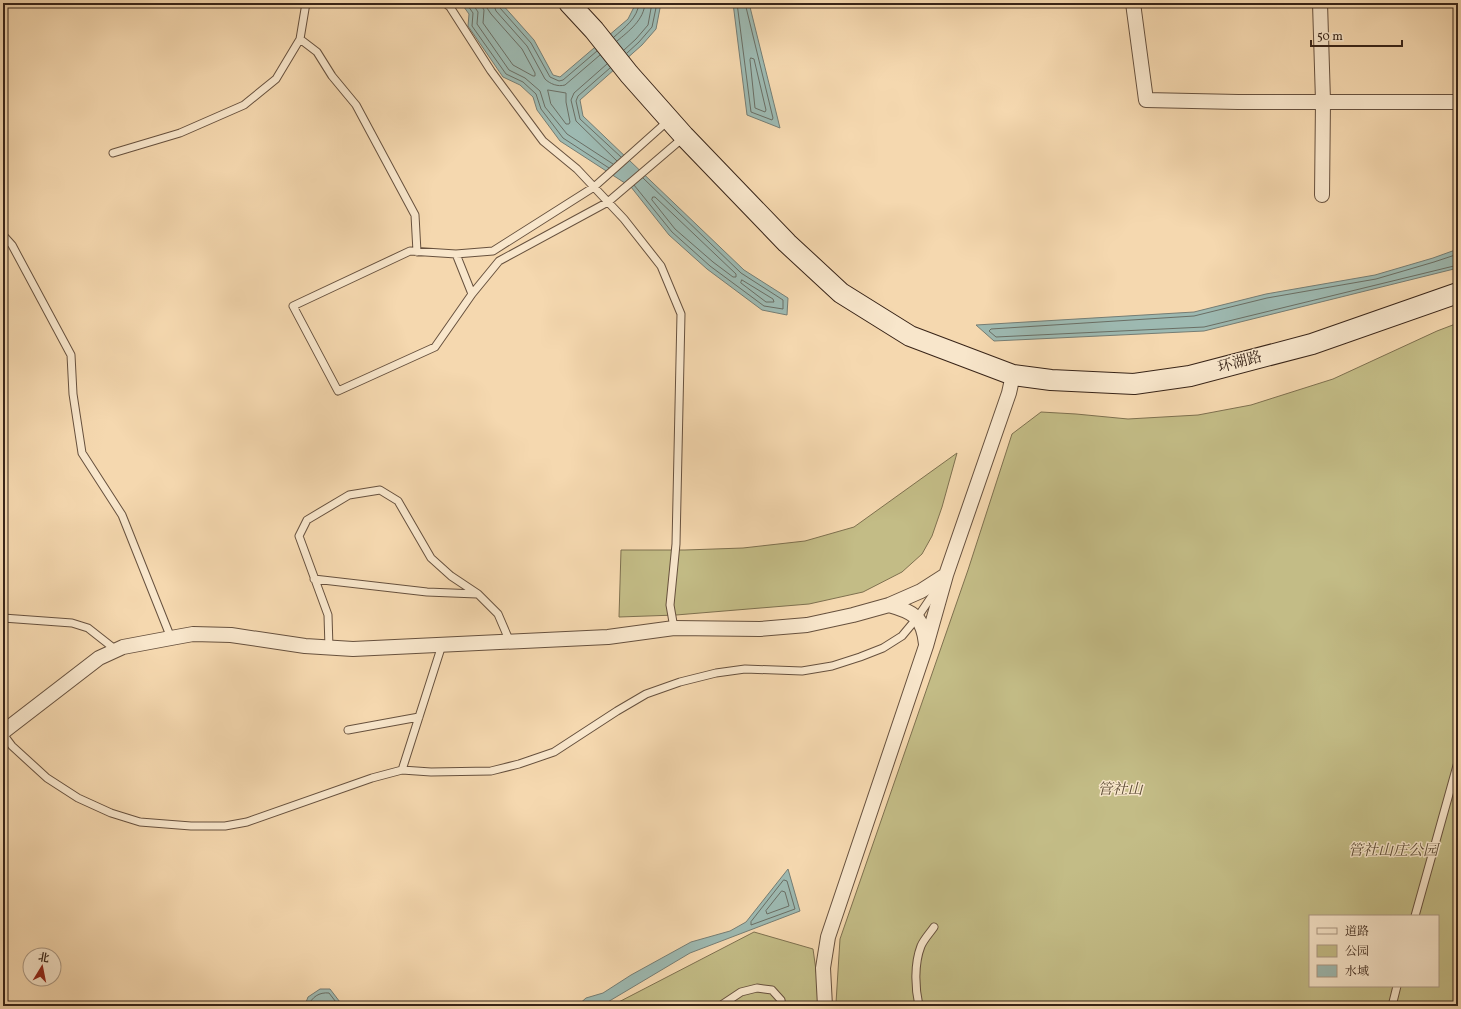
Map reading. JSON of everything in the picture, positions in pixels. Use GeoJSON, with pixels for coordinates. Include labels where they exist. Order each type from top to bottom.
{"type":"FeatureCollection","features":[{"type":"Feature","properties":{"kind":"street","name":"环湖路"},"geometry":{"type":"LineString","coordinates":[[569,3],[594,30],[629,74],[684,136],[787,243],[841,293],[910,336],[1013,375],[1051,380],[1134,384],[1190,376],[1312,344],[1458,293]]}},
{"type":"Feature","properties":{"kind":"street"},"geometry":{"type":"LineString","coordinates":[[1133,3],[1146,100],[1238,102],[1458,102]]}},
{"type":"Feature","properties":{"kind":"street"},"geometry":{"type":"LineString","coordinates":[[1320,3],[1323,101],[1322,195]]}},
{"type":"Feature","properties":{"kind":"street"},"geometry":{"type":"LineString","coordinates":[[824,1006],[823,968],[828,937],[926,646],[946,575],[1009,393],[1013,375]]}},
{"type":"Feature","properties":{"kind":"street"},"geometry":{"type":"LineString","coordinates":[[3,733],[99,658],[123,647],[193,634],[231,635],[305,646],[353,649],[608,637],[674,628],[760,629],[807,625],[889,605],[921,591],[946,575]]}},
{"type":"Feature","properties":{"kind":"street"},"geometry":{"type":"LineString","coordinates":[[889,605],[904,609],[917,618],[924,629],[926,646]]}},
{"type":"Feature","properties":{"kind":"lane"},"geometry":{"type":"LineString","coordinates":[[114,153],[180,133],[244,105],[276,79],[300,39],[306,3]]}},
{"type":"Feature","properties":{"kind":"lane"},"geometry":{"type":"LineString","coordinates":[[445,3],[450,7],[491,71],[543,141],[577,170],[594,187],[624,220],[661,266],[681,314],[676,544],[670,605],[674,628]]}},
{"type":"Feature","properties":{"kind":"lane"},"geometry":{"type":"LineString","coordinates":[[300,39],[317,52],[332,76],[356,105],[415,215],[417,252]]}},
{"type":"Feature","properties":{"kind":"lane"},"geometry":{"type":"LineString","coordinates":[[669,120],[594,187],[493,251],[456,254],[410,251],[293,306],[338,391],[435,347],[472,294],[499,261],[608,202],[684,136]]}},
{"type":"Feature","properties":{"kind":"lane"},"geometry":{"type":"LineString","coordinates":[[3,235],[12,245],[71,355],[73,394],[82,453],[122,515],[171,638]]}},
{"type":"Feature","properties":{"kind":"lane"},"geometry":{"type":"LineString","coordinates":[[493,251],[499,261]]}},
{"type":"Feature","properties":{"kind":"lane"},"geometry":{"type":"LineString","coordinates":[[456,254],[472,294]]}},
{"type":"Feature","properties":{"kind":"lane"},"geometry":{"type":"LineString","coordinates":[[329,648],[328,615],[299,536],[308,520],[350,495],[380,490],[398,501],[431,558],[452,576],[478,594],[498,614],[510,642]]}},
{"type":"Feature","properties":{"kind":"lane"},"geometry":{"type":"LineString","coordinates":[[3,733],[12,746],[47,778],[78,798],[111,813],[140,822],[190,826],[225,826],[247,822],[372,778],[402,770],[439,772],[491,771],[519,764],[554,752],[646,694],[680,682],[716,673],[745,669],[802,671],[832,666],[860,657],[883,648],[902,636],[917,618],[946,575]]}},
{"type":"Feature","properties":{"kind":"lane"},"geometry":{"type":"LineString","coordinates":[[314,579],[427,592],[478,594]]}},
{"type":"Feature","properties":{"kind":"lane"},"geometry":{"type":"LineString","coordinates":[[3,618],[72,622],[88,628],[116,650]]}},
{"type":"Feature","properties":{"kind":"lane"},"geometry":{"type":"LineString","coordinates":[[402,770],[442,645]]}},
{"type":"Feature","properties":{"kind":"lane"},"geometry":{"type":"LineString","coordinates":[[348,730],[419,717]]}},
{"type":"Feature","properties":{"kind":"lane"},"geometry":{"type":"LineString","coordinates":[[1415,915],[1458,762]]}},
{"type":"Feature","properties":{"kind":"lane"},"geometry":{"type":"LineString","coordinates":[[919,1006],[917,998],[916,967],[921,946],[934,927]]}},
{"type":"Feature","properties":{"kind":"lane"},"geometry":{"type":"LineString","coordinates":[[1392,1006],[1397,987]]}},
{"type":"Feature","properties":{"kind":"lane"},"geometry":{"type":"LineString","coordinates":[[720,1006],[741,992],[757,988],[772,990],[781,1000],[782,1006]]}},
{"type":"Feature","properties":{"kind":"green space","name":"管社山"},"geometry":{"type":"Polygon","coordinates":[[[1458,323],[1458,1006],[837,1006],[840,939],[968,570],[1012,434],[1041,412],[1128,419],[1198,415],[1251,405],[1333,379],[1437,331],[1458,323]]]}},
{"type":"Feature","properties":{"kind":"green space"},"geometry":{"type":"Polygon","coordinates":[[[957,453],[942,507],[932,536],[922,554],[902,572],[863,592],[809,604],[676,615],[619,617],[621,550],[743,548],[805,541],[854,527],[957,453]]]}},
{"type":"Feature","properties":{"kind":"green space"},"geometry":{"type":"Polygon","coordinates":[[[754,932],[813,949],[821,1006],[611,1006],[754,932]]]}},
{"type":"Feature","properties":{"kind":"water"},"geometry":{"type":"Polygon","coordinates":[[[461,3],[501,3],[534,40],[553,75],[560,77],[628,19],[636,3],[661,3],[656,29],[642,45],[580,100],[583,116],[744,270],[788,298],[787,315],[762,310],[707,269],[669,235],[631,187],[560,141],[537,110],[533,97],[520,85],[503,77],[468,26],[469,14],[461,3]]]}},
{"type":"Feature","properties":{"kind":"water"},"geometry":{"type":"Polygon","coordinates":[[[733,3],[749,3],[780,128],[747,115],[733,3]]]}},
{"type":"Feature","properties":{"kind":"water"},"geometry":{"type":"Polygon","coordinates":[[[1458,249],[1458,268],[1204,331],[994,341],[976,325],[1194,312],[1266,294],[1375,275],[1458,249]]]}},
{"type":"Feature","properties":{"kind":"water"},"geometry":{"type":"Polygon","coordinates":[[[788,869],[800,911],[690,953],[601,1006],[577,1006],[586,998],[603,993],[631,975],[691,942],[730,931],[746,922],[788,869]]]}},
{"type":"Feature","properties":{"kind":"water"},"geometry":{"type":"Polygon","coordinates":[[[320,989],[330,989],[343,1006],[302,1006],[305,1005],[308,997],[320,989]]]}},
{"type":"Feature","properties":{"kind":"park label","name":"管社山庄公园"},"geometry":{"type":"Point","coordinates":[1393,851]}}]}
